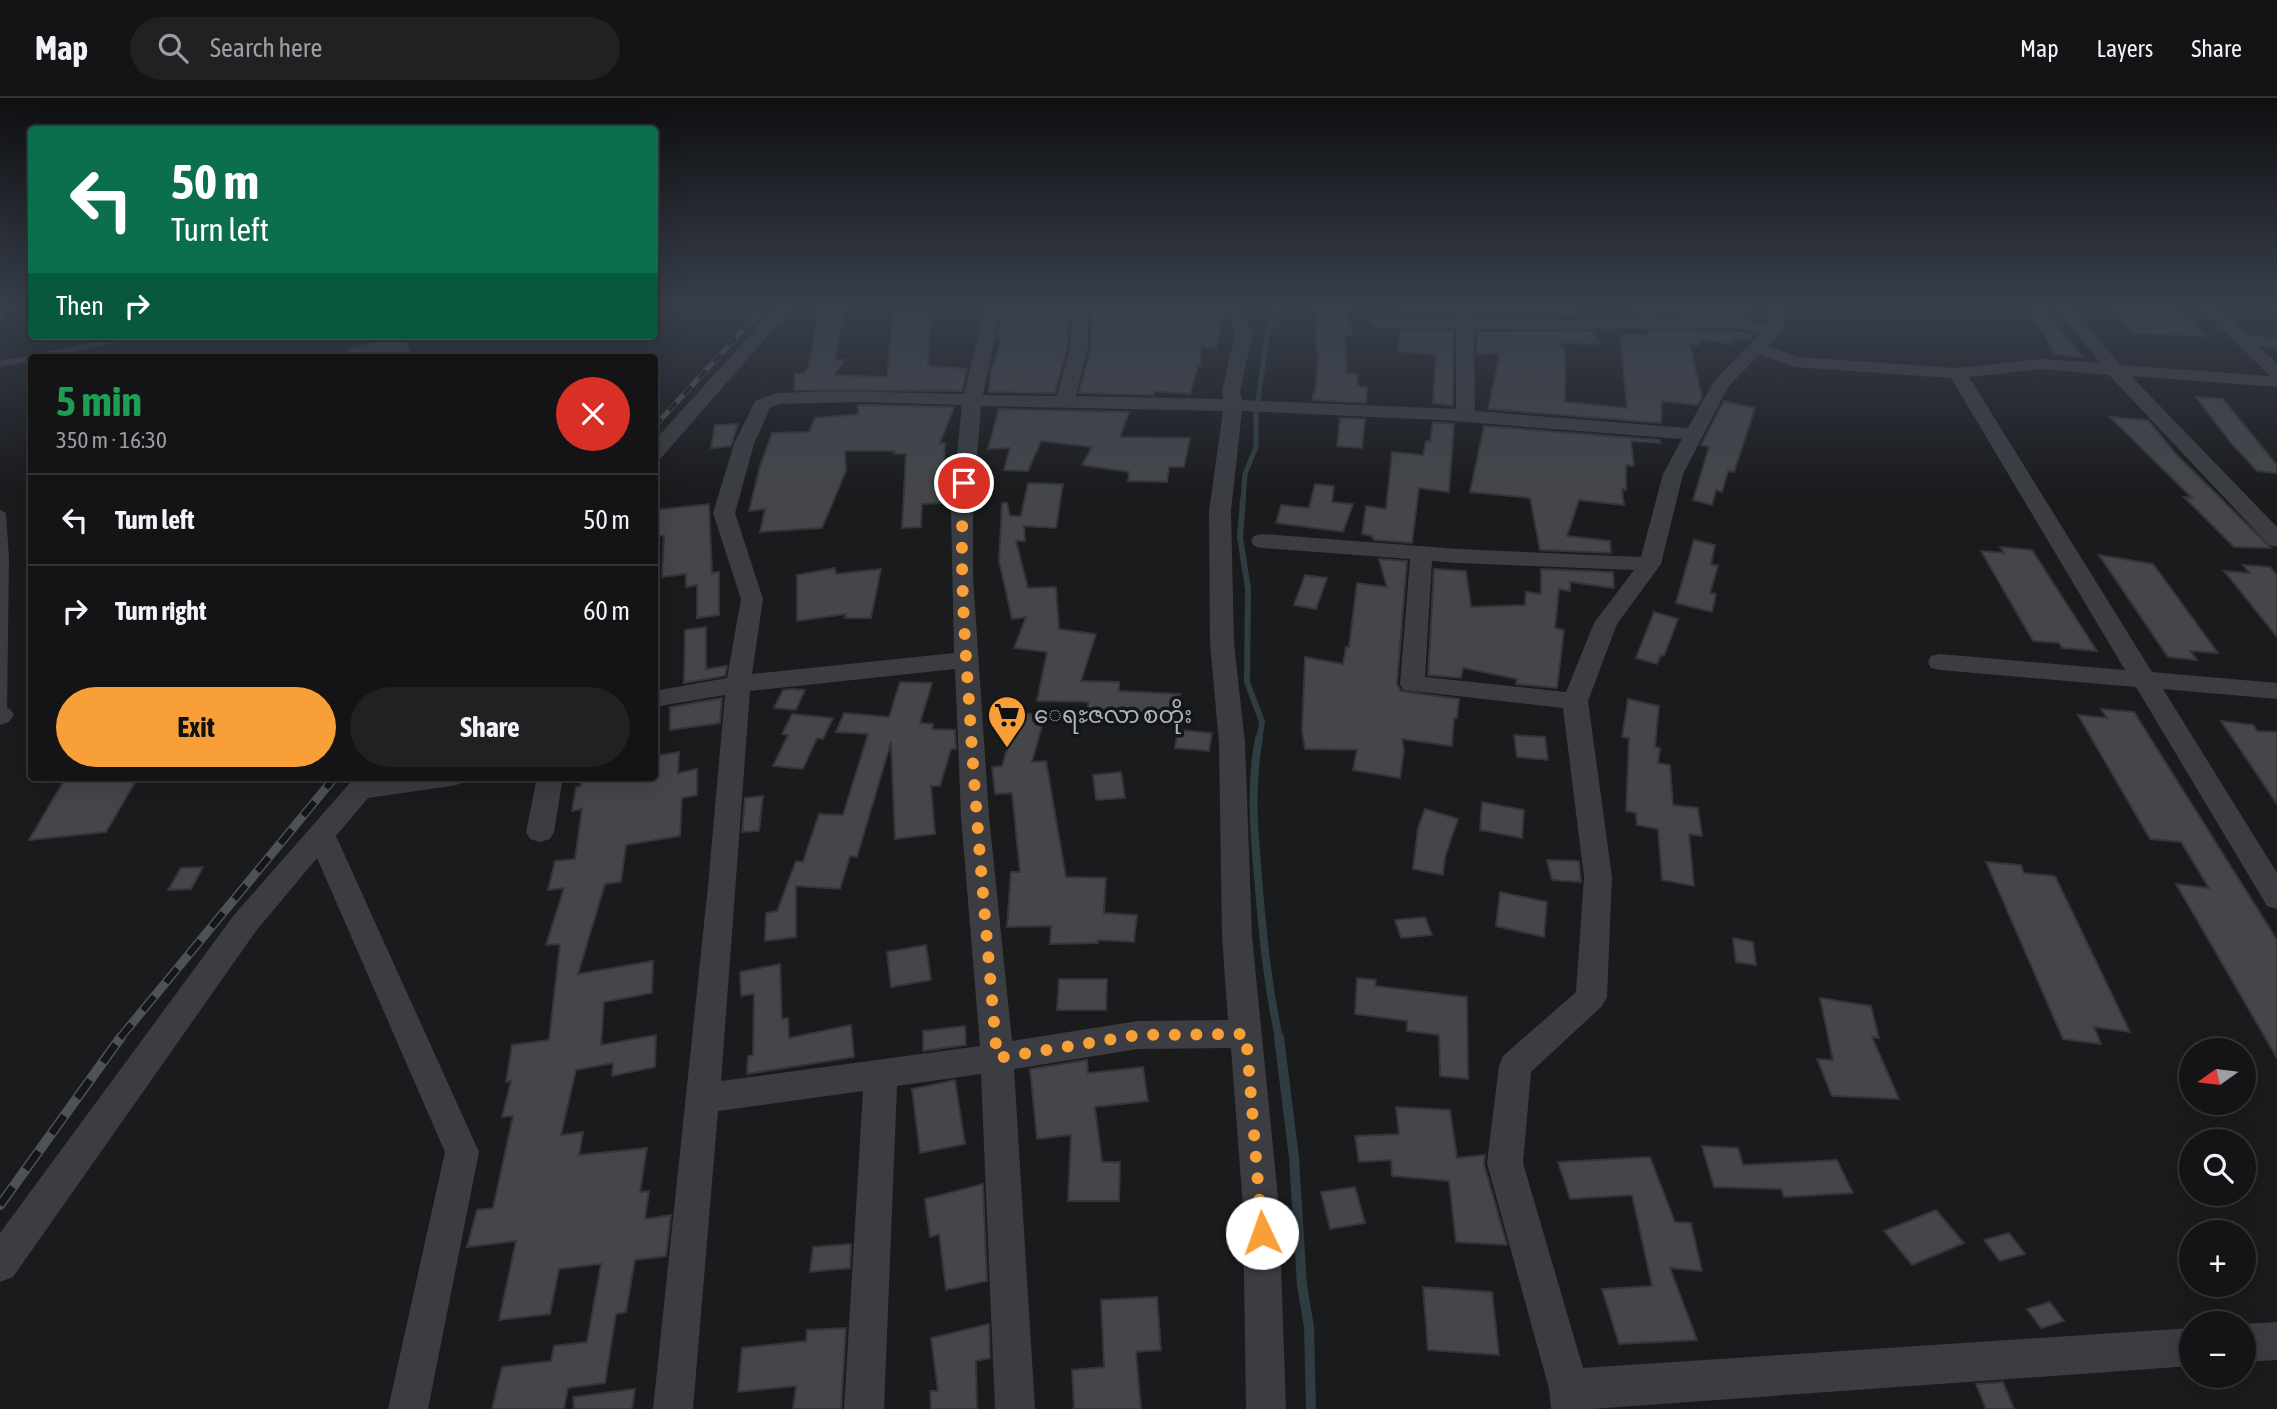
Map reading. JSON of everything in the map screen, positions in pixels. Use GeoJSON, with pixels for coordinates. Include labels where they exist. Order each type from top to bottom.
{"type":"FeatureCollection","features":[{"type":"Feature","properties":{"kind":"street"},"geometry":{"type":"LineString","coordinates":[[658,450],[730,369]]}},
{"type":"Feature","properties":{"kind":"street"},"geometry":{"type":"LineString","coordinates":[[979,369],[972,401],[962,511],[966,660],[975,816],[997,1058],[1015,1409]]}},
{"type":"Feature","properties":{"kind":"street"},"geometry":{"type":"LineString","coordinates":[[1065,401],[1073,369]]}},
{"type":"Feature","properties":{"kind":"street"},"geometry":{"type":"LineString","coordinates":[[1236,369],[1231,391],[1233,405],[1220,511],[1222,643],[1231,743],[1237,936],[1261,1208],[1266,1409]]}},
{"type":"Feature","properties":{"kind":"street"},"geometry":{"type":"LineString","coordinates":[[1464,369],[1466,415]]}},
{"type":"Feature","properties":{"kind":"street"},"geometry":{"type":"LineString","coordinates":[[1734,369],[1720,386],[1672,474],[1650,564],[1606,623],[1576,701],[1598,877],[1591,997],[1515,1066],[1505,1163],[1570,1399],[2179,1348]]}},
{"type":"Feature","properties":{"kind":"street"},"geometry":{"type":"LineString","coordinates":[[1901,369],[1957,373],[1993,369]]}},
{"type":"Feature","properties":{"kind":"street"},"geometry":{"type":"LineString","coordinates":[[2105,369],[2277,382]]}},
{"type":"Feature","properties":{"kind":"street"},"geometry":{"type":"LineString","coordinates":[[2115,370],[2277,540]]}},
{"type":"Feature","properties":{"kind":"street"},"geometry":{"type":"LineString","coordinates":[[1957,373],[2143,678],[2269,871],[2277,898]]}},
{"type":"Feature","properties":{"kind":"street"},"geometry":{"type":"LineString","coordinates":[[673,1409],[723,886],[738,684],[752,599],[724,513],[744,444],[762,405],[776,399],[870,396],[972,401],[1233,405],[1570,421],[1694,434]]}},
{"type":"Feature","properties":{"kind":"street"},"geometry":{"type":"LineString","coordinates":[[1262,541],[1420,554],[1650,564]]}},
{"type":"Feature","properties":{"kind":"street"},"geometry":{"type":"LineString","coordinates":[[1420,554],[1412,684],[1576,701]]}},
{"type":"Feature","properties":{"kind":"street"},"geometry":{"type":"LineString","coordinates":[[658,698],[738,684],[966,660]]}},
{"type":"Feature","properties":{"kind":"street"},"geometry":{"type":"LineString","coordinates":[[1940,662],[2277,691]]}},
{"type":"Feature","properties":{"kind":"street"},"geometry":{"type":"LineString","coordinates":[[0,1264],[245,923],[365,783],[394,781]]}},
{"type":"Feature","properties":{"kind":"street"},"geometry":{"type":"LineString","coordinates":[[540,832],[549,781]]}},
{"type":"Feature","properties":{"kind":"street"},"geometry":{"type":"LineString","coordinates":[[321,834],[463,1152],[408,1409]]}},
{"type":"Feature","properties":{"kind":"street"},"geometry":{"type":"LineString","coordinates":[[703,1098],[997,1058],[1138,1035],[1246,1034]]}},
{"type":"Feature","properties":{"kind":"street"},"geometry":{"type":"LineString","coordinates":[[864,1409],[881,1073]]}},
{"type":"Feature","properties":{"kind":"street"},"geometry":{"type":"LineString","coordinates":[[2256,1342],[2277,1341]]}},
{"type":"Feature","properties":{"kind":"lane"},"geometry":{"type":"LineString","coordinates":[[0,513],[0,716]]}},
{"type":"Feature","properties":{"kind":"building"},"geometry":{"type":"Polygon","coordinates":[[[807,369],[838,369],[834,375],[887,377],[888,369],[967,369],[962,391],[794,390],[795,373],[804,374],[807,369]]]}},
{"type":"Feature","properties":{"kind":"building"},"geometry":{"type":"Polygon","coordinates":[[[1061,369],[1055,393],[989,392],[991,371],[1061,369]]]}},
{"type":"Feature","properties":{"kind":"building"},"geometry":{"type":"Polygon","coordinates":[[[1085,369],[1197,369],[1190,394],[1155,391],[1153,395],[1079,393],[1085,369]]]}},
{"type":"Feature","properties":{"kind":"building"},"geometry":{"type":"Polygon","coordinates":[[[1317,369],[1347,369],[1347,373],[1358,374],[1357,386],[1367,388],[1366,403],[1312,400],[1317,369]]]}},
{"type":"Feature","properties":{"kind":"building"},"geometry":{"type":"Polygon","coordinates":[[[1435,369],[1453,369],[1453,406],[1433,403],[1435,369]]]}},
{"type":"Feature","properties":{"kind":"building"},"geometry":{"type":"Polygon","coordinates":[[[1497,369],[1565,369],[1565,402],[1627,408],[1623,369],[1696,369],[1702,397],[1697,405],[1662,401],[1661,423],[1488,409],[1497,369]]]}},
{"type":"Feature","properties":{"kind":"building"},"geometry":{"type":"Polygon","coordinates":[[[2196,397],[2223,399],[2277,465],[2277,473],[2257,471],[2232,444],[2196,397]]]}},
{"type":"Feature","properties":{"kind":"building"},"geometry":{"type":"Polygon","coordinates":[[[1724,401],[1755,408],[1734,472],[1728,471],[1722,492],[1716,490],[1712,505],[1693,500],[1709,447],[1701,445],[1724,401]]]}},
{"type":"Feature","properties":{"kind":"building"},"geometry":{"type":"Polygon","coordinates":[[[858,405],[954,407],[940,443],[945,443],[943,503],[922,504],[921,527],[902,528],[906,454],[894,454],[895,451],[845,451],[846,471],[822,528],[760,532],[765,509],[749,511],[760,466],[772,433],[809,432],[815,418],[858,414],[858,405]]]}},
{"type":"Feature","properties":{"kind":"building"},"geometry":{"type":"Polygon","coordinates":[[[999,409],[1129,412],[1120,437],[1190,438],[1184,467],[1169,467],[1167,482],[1128,481],[1129,472],[1082,465],[1092,447],[1041,441],[1028,471],[1004,470],[1010,448],[988,449],[999,409]]]}},
{"type":"Feature","properties":{"kind":"building"},"geometry":{"type":"Polygon","coordinates":[[[2110,417],[2148,420],[2175,453],[2271,548],[2234,547],[2184,497],[2192,498],[2110,417]]]}},
{"type":"Feature","properties":{"kind":"building"},"geometry":{"type":"Polygon","coordinates":[[[1340,418],[1365,419],[1362,448],[1337,446],[1340,418]]]}},
{"type":"Feature","properties":{"kind":"building"},"geometry":{"type":"Polygon","coordinates":[[[1433,422],[1454,424],[1449,492],[1419,488],[1412,543],[1374,540],[1372,536],[1362,534],[1366,506],[1386,509],[1392,452],[1423,455],[1426,441],[1430,442],[1433,422]]]}},
{"type":"Feature","properties":{"kind":"building"},"geometry":{"type":"Polygon","coordinates":[[[738,424],[731,446],[711,448],[715,425],[738,424]]]}},
{"type":"Feature","properties":{"kind":"building"},"geometry":{"type":"Polygon","coordinates":[[[1484,426],[1659,440],[1660,443],[1631,441],[1634,466],[1626,465],[1626,490],[1622,489],[1624,505],[1579,500],[1567,536],[1610,541],[1611,553],[1540,550],[1530,498],[1470,492],[1484,426]]]}},
{"type":"Feature","properties":{"kind":"building"},"geometry":{"type":"Polygon","coordinates":[[[1028,483],[1063,484],[1056,528],[1024,526],[1025,541],[1016,541],[1028,588],[1056,587],[1059,629],[1096,634],[1081,681],[1119,682],[1119,691],[1180,694],[1180,710],[1157,710],[1157,713],[1088,709],[1088,702],[1037,701],[1047,652],[1014,648],[1026,617],[1012,619],[999,561],[1002,503],[1007,503],[1010,516],[1021,516],[1028,483]]]}},
{"type":"Feature","properties":{"kind":"building"},"geometry":{"type":"Polygon","coordinates":[[[1315,484],[1334,486],[1332,502],[1353,504],[1343,532],[1276,523],[1281,505],[1309,508],[1315,484]]]}},
{"type":"Feature","properties":{"kind":"building"},"geometry":{"type":"Polygon","coordinates":[[[709,504],[712,573],[719,572],[719,615],[697,618],[697,585],[686,587],[686,574],[662,577],[664,536],[658,535],[658,510],[709,504]]]}},
{"type":"Feature","properties":{"kind":"building"},"geometry":{"type":"Polygon","coordinates":[[[1694,540],[1715,545],[1711,564],[1718,566],[1710,593],[1716,594],[1712,612],[1676,603],[1694,540]]]}},
{"type":"Feature","properties":{"kind":"building"},"geometry":{"type":"Polygon","coordinates":[[[2000,547],[2032,550],[2097,651],[2062,648],[2059,643],[2033,641],[1981,551],[2004,553],[2000,547]]]}},
{"type":"Feature","properties":{"kind":"building"},"geometry":{"type":"Polygon","coordinates":[[[2099,555],[2153,564],[2218,653],[2190,651],[2197,660],[2168,657],[2099,555]]]}},
{"type":"Feature","properties":{"kind":"building"},"geometry":{"type":"Polygon","coordinates":[[[1379,559],[1407,561],[1397,684],[1401,691],[1459,699],[1457,718],[1454,718],[1452,746],[1402,739],[1404,751],[1400,778],[1353,770],[1357,750],[1305,749],[1302,731],[1305,657],[1343,664],[1346,647],[1349,647],[1357,583],[1387,587],[1379,559]]]}},
{"type":"Feature","properties":{"kind":"building"},"geometry":{"type":"Polygon","coordinates":[[[2243,565],[2270,567],[2277,575],[2277,637],[2224,571],[2250,573],[2243,565]]]}},
{"type":"Feature","properties":{"kind":"building"},"geometry":{"type":"Polygon","coordinates":[[[835,568],[836,574],[881,569],[871,618],[845,618],[846,614],[797,621],[797,575],[835,568]]]}},
{"type":"Feature","properties":{"kind":"building"},"geometry":{"type":"Polygon","coordinates":[[[1434,569],[1466,571],[1471,607],[1525,605],[1526,592],[1541,594],[1541,569],[1613,572],[1614,588],[1570,582],[1570,591],[1559,589],[1555,628],[1564,630],[1557,688],[1516,684],[1517,679],[1463,668],[1461,678],[1428,675],[1434,569]]]}},
{"type":"Feature","properties":{"kind":"building"},"geometry":{"type":"Polygon","coordinates":[[[1305,575],[1327,578],[1316,609],[1294,605],[1305,575]]]}},
{"type":"Feature","properties":{"kind":"building"},"geometry":{"type":"Polygon","coordinates":[[[1654,612],[1678,619],[1664,656],[1661,655],[1657,664],[1636,658],[1654,612]]]}},
{"type":"Feature","properties":{"kind":"building"},"geometry":{"type":"Polygon","coordinates":[[[706,627],[706,669],[727,666],[725,676],[684,683],[685,630],[706,627]]]}},
{"type":"Feature","properties":{"kind":"building"},"geometry":{"type":"Polygon","coordinates":[[[900,682],[932,683],[920,723],[933,724],[932,729],[955,730],[956,749],[951,749],[940,786],[931,786],[935,834],[895,839],[891,742],[857,857],[850,856],[840,889],[796,886],[796,937],[765,941],[766,913],[777,911],[796,861],[803,862],[819,814],[843,815],[868,734],[836,732],[844,713],[889,717],[900,682]]]}},
{"type":"Feature","properties":{"kind":"building"},"geometry":{"type":"Polygon","coordinates":[[[783,690],[805,690],[796,710],[774,708],[783,690]]]}},
{"type":"Feature","properties":{"kind":"building"},"geometry":{"type":"Polygon","coordinates":[[[722,698],[720,723],[670,730],[670,707],[722,698]]]}},
{"type":"Feature","properties":{"kind":"building"},"geometry":{"type":"Polygon","coordinates":[[[1628,699],[1659,706],[1655,747],[1660,748],[1658,763],[1670,765],[1673,805],[1698,808],[1702,836],[1689,834],[1694,886],[1662,880],[1658,829],[1637,825],[1636,813],[1626,811],[1629,738],[1622,737],[1628,699]]]}},
{"type":"Feature","properties":{"kind":"building"},"geometry":{"type":"Polygon","coordinates":[[[2101,709],[2134,712],[2277,940],[2277,1058],[2176,884],[2209,888],[2181,842],[2150,839],[2078,715],[2107,718],[2101,709]]]}},
{"type":"Feature","properties":{"kind":"building"},"geometry":{"type":"Polygon","coordinates":[[[1018,713],[1045,715],[1032,762],[1046,761],[1066,877],[1106,878],[1104,913],[1137,915],[1134,942],[1098,940],[1098,943],[1050,944],[1051,926],[1007,927],[1011,872],[1020,872],[1012,793],[995,794],[992,767],[1002,766],[1018,713]]]}},
{"type":"Feature","properties":{"kind":"building"},"geometry":{"type":"Polygon","coordinates":[[[792,714],[833,718],[823,739],[817,738],[803,769],[773,766],[788,735],[782,734],[792,714]]]}},
{"type":"Feature","properties":{"kind":"building"},"geometry":{"type":"Polygon","coordinates":[[[2221,721],[2253,725],[2257,731],[2277,732],[2277,804],[2221,721]]]}},
{"type":"Feature","properties":{"kind":"building"},"geometry":{"type":"Polygon","coordinates":[[[1178,730],[1212,733],[1209,751],[1175,748],[1178,730]]]}},
{"type":"Feature","properties":{"kind":"building"},"geometry":{"type":"Polygon","coordinates":[[[1514,735],[1545,737],[1548,760],[1517,757],[1514,735]]]}},
{"type":"Feature","properties":{"kind":"building"},"geometry":{"type":"Polygon","coordinates":[[[679,752],[678,773],[697,769],[697,795],[682,798],[680,836],[626,845],[621,882],[605,884],[578,974],[653,961],[652,993],[604,1002],[601,1045],[656,1035],[655,1067],[612,1076],[613,1063],[576,1070],[561,1135],[583,1132],[579,1155],[647,1148],[640,1192],[649,1191],[645,1219],[671,1215],[666,1256],[635,1260],[626,1312],[616,1314],[605,1383],[568,1388],[564,1409],[492,1409],[502,1367],[551,1361],[554,1346],[587,1342],[601,1264],[559,1269],[550,1314],[499,1320],[516,1241],[467,1247],[477,1210],[493,1208],[513,1116],[502,1117],[511,1081],[506,1082],[512,1045],[549,1040],[560,944],[546,945],[564,888],[548,890],[555,861],[575,859],[582,809],[572,811],[576,787],[581,786],[582,781],[658,781],[658,755],[679,752]]]}},
{"type":"Feature","properties":{"kind":"building"},"geometry":{"type":"Polygon","coordinates":[[[1121,772],[1125,798],[1096,800],[1093,775],[1121,772]]]}},
{"type":"Feature","properties":{"kind":"building"},"geometry":{"type":"Polygon","coordinates":[[[64,781],[136,781],[106,832],[29,840],[64,781]]]}},
{"type":"Feature","properties":{"kind":"building"},"geometry":{"type":"Polygon","coordinates":[[[763,796],[759,831],[742,832],[745,798],[763,796]]]}},
{"type":"Feature","properties":{"kind":"building"},"geometry":{"type":"Polygon","coordinates":[[[1482,802],[1524,810],[1522,838],[1480,830],[1482,802]]]}},
{"type":"Feature","properties":{"kind":"building"},"geometry":{"type":"Polygon","coordinates":[[[1425,809],[1458,819],[1445,857],[1443,875],[1413,869],[1418,828],[1425,809]]]}},
{"type":"Feature","properties":{"kind":"building"},"geometry":{"type":"Polygon","coordinates":[[[1547,860],[1579,861],[1581,882],[1552,880],[1547,860]]]}},
{"type":"Feature","properties":{"kind":"building"},"geometry":{"type":"Polygon","coordinates":[[[1986,862],[2021,865],[2024,873],[2055,876],[2130,1032],[2094,1027],[2101,1044],[2063,1039],[1986,862]]]}},
{"type":"Feature","properties":{"kind":"building"},"geometry":{"type":"Polygon","coordinates":[[[203,867],[191,889],[168,890],[181,868],[203,867]]]}},
{"type":"Feature","properties":{"kind":"building"},"geometry":{"type":"Polygon","coordinates":[[[1500,892],[1547,902],[1544,937],[1496,926],[1500,892]]]}},
{"type":"Feature","properties":{"kind":"building"},"geometry":{"type":"Polygon","coordinates":[[[1425,917],[1432,935],[1401,938],[1395,920],[1425,917]]]}},
{"type":"Feature","properties":{"kind":"building"},"geometry":{"type":"Polygon","coordinates":[[[1733,938],[1753,942],[1756,965],[1736,962],[1733,938]]]}},
{"type":"Feature","properties":{"kind":"building"},"geometry":{"type":"Polygon","coordinates":[[[926,945],[931,980],[891,987],[887,952],[926,945]]]}},
{"type":"Feature","properties":{"kind":"building"},"geometry":{"type":"Polygon","coordinates":[[[780,964],[782,1019],[788,1018],[789,1038],[851,1025],[854,1057],[747,1074],[748,1056],[753,1055],[754,994],[741,996],[740,972],[780,964]]]}},
{"type":"Feature","properties":{"kind":"building"},"geometry":{"type":"Polygon","coordinates":[[[1357,978],[1376,980],[1375,986],[1467,997],[1468,1079],[1440,1076],[1439,1035],[1407,1031],[1407,1021],[1355,1014],[1357,978]]]}},
{"type":"Feature","properties":{"kind":"building"},"geometry":{"type":"Polygon","coordinates":[[[1059,979],[1107,979],[1106,1010],[1057,1010],[1059,979]]]}},
{"type":"Feature","properties":{"kind":"building"},"geometry":{"type":"Polygon","coordinates":[[[1820,998],[1871,1006],[1879,1038],[1872,1037],[1899,1099],[1832,1096],[1817,1059],[1833,1060],[1820,998]]]}},
{"type":"Feature","properties":{"kind":"building"},"geometry":{"type":"Polygon","coordinates":[[[965,1026],[966,1045],[923,1051],[923,1031],[965,1026]]]}},
{"type":"Feature","properties":{"kind":"building"},"geometry":{"type":"Polygon","coordinates":[[[1087,1060],[1088,1073],[1143,1067],[1148,1101],[1095,1107],[1102,1162],[1120,1162],[1119,1201],[1068,1201],[1071,1135],[1037,1139],[1030,1069],[1087,1060]]]}},
{"type":"Feature","properties":{"kind":"building"},"geometry":{"type":"Polygon","coordinates":[[[955,1080],[965,1144],[920,1153],[912,1089],[955,1080]]]}},
{"type":"Feature","properties":{"kind":"building"},"geometry":{"type":"Polygon","coordinates":[[[1396,1107],[1450,1110],[1457,1158],[1485,1155],[1484,1164],[1507,1245],[1456,1242],[1449,1181],[1392,1176],[1391,1160],[1359,1162],[1355,1136],[1399,1134],[1396,1107]]]}},
{"type":"Feature","properties":{"kind":"building"},"geometry":{"type":"Polygon","coordinates":[[[1702,1146],[1738,1148],[1743,1165],[1837,1160],[1853,1193],[1784,1197],[1781,1189],[1714,1187],[1702,1146]]]}},
{"type":"Feature","properties":{"kind":"building"},"geometry":{"type":"Polygon","coordinates":[[[1650,1157],[1675,1222],[1691,1223],[1702,1271],[1670,1268],[1697,1340],[1619,1344],[1602,1289],[1652,1286],[1632,1195],[1570,1199],[1558,1162],[1650,1157]]]}},
{"type":"Feature","properties":{"kind":"building"},"geometry":{"type":"Polygon","coordinates":[[[983,1184],[987,1281],[946,1290],[939,1234],[930,1237],[925,1199],[983,1184]]]}},
{"type":"Feature","properties":{"kind":"building"},"geometry":{"type":"Polygon","coordinates":[[[1355,1187],[1365,1223],[1330,1229],[1321,1192],[1355,1187]]]}},
{"type":"Feature","properties":{"kind":"building"},"geometry":{"type":"Polygon","coordinates":[[[1936,1210],[1964,1243],[1912,1265],[1884,1231],[1936,1210]]]}},
{"type":"Feature","properties":{"kind":"building"},"geometry":{"type":"Polygon","coordinates":[[[2009,1233],[2025,1254],[2000,1261],[1984,1240],[2009,1233]]]}},
{"type":"Feature","properties":{"kind":"building"},"geometry":{"type":"Polygon","coordinates":[[[851,1244],[850,1268],[810,1272],[813,1247],[851,1244]]]}},
{"type":"Feature","properties":{"kind":"building"},"geometry":{"type":"Polygon","coordinates":[[[1423,1287],[1492,1292],[1499,1355],[1428,1350],[1423,1287]]]}},
{"type":"Feature","properties":{"kind":"building"},"geometry":{"type":"Polygon","coordinates":[[[1157,1297],[1161,1350],[1136,1352],[1141,1409],[1074,1409],[1072,1370],[1104,1367],[1101,1300],[1157,1297]]]}},
{"type":"Feature","properties":{"kind":"building"},"geometry":{"type":"Polygon","coordinates":[[[2050,1302],[2064,1321],[2041,1328],[2027,1309],[2050,1302]]]}},
{"type":"Feature","properties":{"kind":"building"},"geometry":{"type":"Polygon","coordinates":[[[989,1324],[990,1358],[976,1361],[977,1409],[931,1409],[930,1391],[938,1391],[931,1338],[989,1324]]]}},
{"type":"Feature","properties":{"kind":"building"},"geometry":{"type":"Polygon","coordinates":[[[846,1328],[841,1409],[793,1409],[796,1386],[738,1392],[742,1348],[806,1341],[807,1330],[846,1328]]]}},
{"type":"Feature","properties":{"kind":"building"},"geometry":{"type":"Polygon","coordinates":[[[2003,1382],[2014,1409],[1986,1409],[1976,1384],[2003,1382]]]}},
{"type":"Feature","properties":{"kind":"building"},"geometry":{"type":"Polygon","coordinates":[[[635,1389],[632,1409],[574,1409],[573,1397],[635,1389]]]}},
{"type":"Feature","properties":{"kind":"waterway"},"geometry":{"type":"LineString","coordinates":[[1258,401],[1262,369]]}},
{"type":"Feature","properties":{"kind":"waterway"},"geometry":{"type":"LineString","coordinates":[[1243,501],[1245,474],[1256,447],[1256,411]]}},
{"type":"Feature","properties":{"kind":"waterway"},"geometry":{"type":"LineString","coordinates":[[1243,499],[1240,537],[1248,589],[1247,682],[1262,722],[1259,740]]}},
{"type":"Feature","properties":{"kind":"waterway"},"geometry":{"type":"LineString","coordinates":[[1259,738],[1254,791],[1255,843],[1266,959],[1279,1038]]}},
{"type":"Feature","properties":{"kind":"waterway"},"geometry":{"type":"LineString","coordinates":[[1279,1037],[1294,1158],[1302,1285],[1309,1327],[1311,1409]]}},
{"type":"Feature","properties":{"kind":"railway"},"geometry":{"type":"LineString","coordinates":[[658,423],[707,369]]}},
{"type":"Feature","properties":{"kind":"railway"},"geometry":{"type":"LineString","coordinates":[[120,1038],[332,781]]}},
{"type":"Feature","properties":{"kind":"railway"},"geometry":{"type":"LineString","coordinates":[[0,1205],[121,1037]]}},
{"type":"Feature","properties":{"kind":"place","name":"ေရႊဇလာ စတိုး"},"geometry":{"type":"Point","coordinates":[1007,749]}},
{"type":"Feature","properties":{"kind":"route"},"geometry":{"type":"LineString","coordinates":[[964,483],[962,577],[966,660],[975,816],[997,1058],[1138,1035],[1246,1034],[1262,1233]]}}]}
